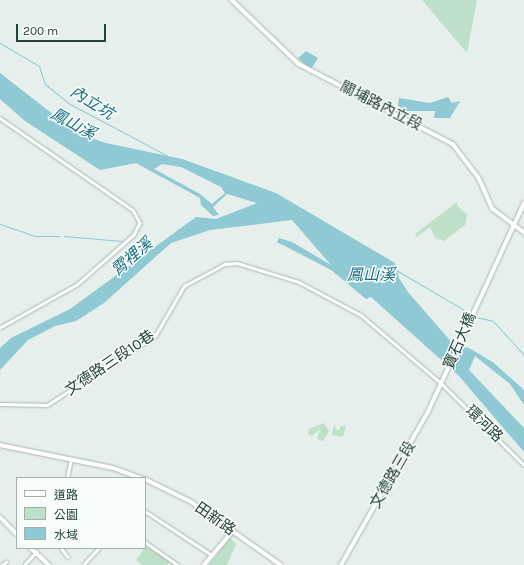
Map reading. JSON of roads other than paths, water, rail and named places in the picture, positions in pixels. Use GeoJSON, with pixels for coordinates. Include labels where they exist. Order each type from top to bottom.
{"type":"FeatureCollection","features":[{"type":"Feature","properties":{"kind":"main road","name":"關埔路內立段"},"geometry":{"type":"LineString","coordinates":[[232,0],[299,64],[453,144],[479,178],[493,209],[512,225],[524,232]]}},
{"type":"Feature","properties":{"kind":"main road","name":"寶石大橋"},"geometry":{"type":"LineString","coordinates":[[442,384],[512,225],[524,203]]}},
{"type":"Feature","properties":{"kind":"main road","name":"文德路三段"},"geometry":{"type":"LineString","coordinates":[[341,565],[442,384]]}},
{"type":"Feature","properties":{"kind":"main road"},"geometry":{"type":"LineString","coordinates":[[0,445],[71,459],[137,477]]}},
{"type":"Feature","properties":{"kind":"main road","name":"田新路"},"geometry":{"type":"LineString","coordinates":[[146,480],[190,501],[281,565]]}},
{"type":"Feature","properties":{"kind":"main road"},"geometry":{"type":"LineString","coordinates":[[0,517],[16,533]]}},
{"type":"Feature","properties":{"kind":"main road"},"geometry":{"type":"LineString","coordinates":[[204,565],[233,531]]}},
{"type":"Feature","properties":{"kind":"main road"},"geometry":{"type":"LineString","coordinates":[[32,549],[49,565]]}},
{"type":"Feature","properties":{"kind":"street"},"geometry":{"type":"LineString","coordinates":[[0,118],[133,210],[140,223],[134,235],[77,285],[0,328]]}},
{"type":"Feature","properties":{"kind":"street","name":"文德路三段10巷"},"geometry":{"type":"LineString","coordinates":[[0,404],[47,405],[155,336],[184,286],[231,264],[299,282],[361,316],[442,384]]}},
{"type":"Feature","properties":{"kind":"street","name":"環河路"},"geometry":{"type":"LineString","coordinates":[[442,384],[524,465]]}},
{"type":"Feature","properties":{"kind":"street"},"geometry":{"type":"LineString","coordinates":[[67,477],[71,459]]}},
{"type":"Feature","properties":{"kind":"street"},"geometry":{"type":"LineString","coordinates":[[146,512],[212,555]]}},
{"type":"Feature","properties":{"kind":"street"},"geometry":{"type":"LineString","coordinates":[[146,543],[178,565]]}},
{"type":"Feature","properties":{"kind":"street"},"geometry":{"type":"LineString","coordinates":[[62,549],[68,557]]}},
{"type":"Feature","properties":{"kind":"street"},"geometry":{"type":"LineString","coordinates":[[83,565],[98,549]]}},
{"type":"Feature","properties":{"kind":"street"},"geometry":{"type":"LineString","coordinates":[[24,565],[36,552]]}},
{"type":"Feature","properties":{"kind":"street"},"geometry":{"type":"LineString","coordinates":[[2,565],[6,562]]}},
{"type":"Feature","properties":{"kind":"water"},"geometry":{"type":"Polygon","coordinates":[[[306,51],[318,58],[311,69],[298,58],[306,51]]]}},
{"type":"Feature","properties":{"kind":"water","name":"鳳山溪"},"geometry":{"type":"Polygon","coordinates":[[[0,73],[77,133],[106,143],[182,159],[276,193],[395,263],[399,278],[408,292],[454,345],[469,348],[494,363],[524,390],[524,405],[510,384],[475,356],[469,370],[524,428],[524,452],[459,376],[371,297],[366,299],[331,270],[277,242],[279,238],[292,242],[331,265],[292,220],[210,230],[171,243],[104,303],[76,321],[55,326],[28,340],[0,370],[0,348],[11,338],[70,309],[196,217],[216,219],[257,203],[227,194],[213,207],[219,215],[213,216],[201,205],[200,198],[136,163],[100,170],[25,121],[0,99],[0,73]],[[162,164],[154,169],[200,194],[212,204],[225,193],[221,187],[181,167],[162,164]]]}},
{"type":"Feature","properties":{"kind":"water"},"geometry":{"type":"Polygon","coordinates":[[[448,97],[452,103],[460,101],[450,118],[434,118],[435,111],[405,111],[398,106],[399,98],[430,103],[448,97]]]}},
{"type":"Feature","properties":{"kind":"waterway","name":"內立坑"},"geometry":{"type":"LineString","coordinates":[[0,43],[39,66],[45,84],[70,104],[166,155]]}},
{"type":"Feature","properties":{"kind":"waterway"},"geometry":{"type":"LineString","coordinates":[[0,224],[35,236],[59,236]]}},
{"type":"Feature","properties":{"kind":"waterway"},"geometry":{"type":"LineString","coordinates":[[64,236],[122,241]]}},
{"type":"Feature","properties":{"kind":"waterway","name":"霄裡溪"},"geometry":{"type":"LineString","coordinates":[[132,250],[139,256]]}},
{"type":"Feature","properties":{"kind":"waterway"},"geometry":{"type":"LineString","coordinates":[[396,270],[476,317],[493,321],[524,355]]}}]}
